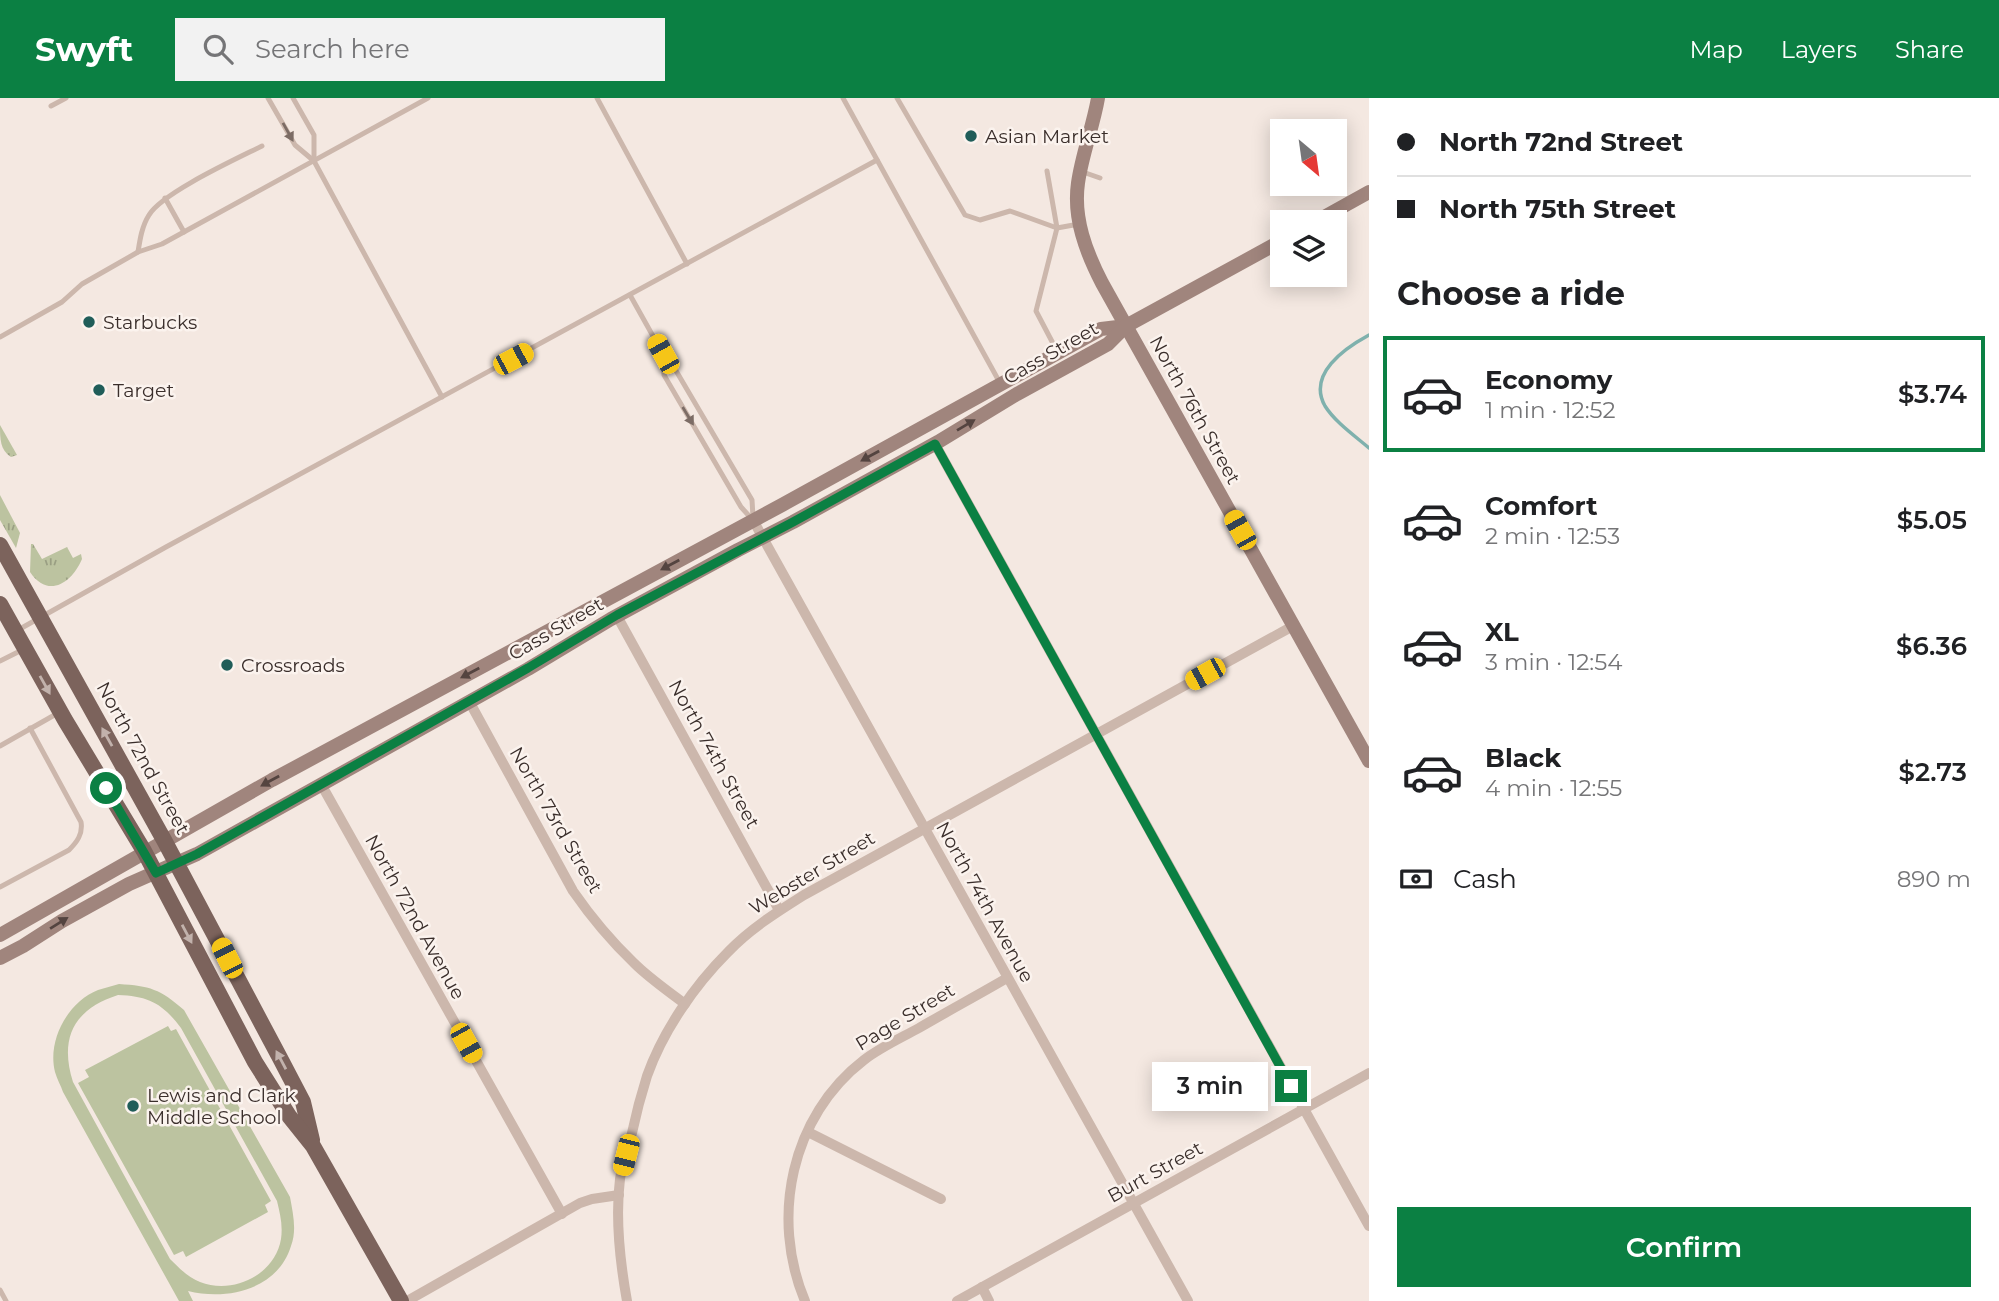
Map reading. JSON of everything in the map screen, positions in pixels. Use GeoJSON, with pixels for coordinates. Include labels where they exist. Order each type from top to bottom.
{"type":"FeatureCollection","features":[{"type":"Feature","properties":{"kind":"main road","name":"North 76th Street"},"geometry":{"type":"LineString","coordinates":[[1098,98],[1080,171],[1077,199],[1079,224],[1085,246],[1126,326],[1369,761]]}},
{"type":"Feature","properties":{"kind":"main road"},"geometry":{"type":"LineString","coordinates":[[1337,210],[1369,192]]}},
{"type":"Feature","properties":{"kind":"main road","name":"Cass Street"},"geometry":{"type":"LineString","coordinates":[[0,958],[129,884],[177,864],[617,615],[935,444],[1017,394],[1108,344],[1126,326],[1270,247]]}},
{"type":"Feature","properties":{"kind":"main road","name":"Cass Street"},"geometry":{"type":"LineString","coordinates":[[0,935],[144,851],[1101,329],[1126,326]]}},
{"type":"Feature","properties":{"kind":"main road","name":"North 72nd Street"},"geometry":{"type":"LineString","coordinates":[[0,545],[164,840],[303,1102],[313,1146]]}},
{"type":"Feature","properties":{"kind":"main road","name":"North 72nd Street"},"geometry":{"type":"LineString","coordinates":[[0,604],[60,712],[144,851],[255,1062],[289,1116],[313,1146],[401,1301]]}},
{"type":"Feature","properties":{"kind":"street"},"geometry":{"type":"LineString","coordinates":[[935,444],[1369,1226]]}},
{"type":"Feature","properties":{"kind":"street","name":"North 74th Avenue"},"geometry":{"type":"LineString","coordinates":[[753,520],[1188,1301]]}},
{"type":"Feature","properties":{"kind":"street","name":"North 74th Street"},"geometry":{"type":"LineString","coordinates":[[617,615],[779,910]]}},
{"type":"Feature","properties":{"kind":"street","name":"Webster Street"},"geometry":{"type":"LineString","coordinates":[[619,1195],[620,1177],[648,1074],[663,1041],[704,979],[727,952],[753,929],[779,910],[924,828],[1293,626]]}},
{"type":"Feature","properties":{"kind":"street","name":"North 73rd Street"},"geometry":{"type":"LineString","coordinates":[[469,701],[573,891],[604,932],[635,964],[685,1004]]}},
{"type":"Feature","properties":{"kind":"street","name":"North 72nd Avenue"},"geometry":{"type":"LineString","coordinates":[[321,783],[562,1214]]}},
{"type":"Feature","properties":{"kind":"street","name":"Page Street"},"geometry":{"type":"LineString","coordinates":[[808,1132],[833,1092],[864,1060],[1007,978]]}},
{"type":"Feature","properties":{"kind":"street","name":"Burt Street"},"geometry":{"type":"LineString","coordinates":[[957,1301],[1369,1073]]}},
{"type":"Feature","properties":{"kind":"street"},"geometry":{"type":"LineString","coordinates":[[805,1301],[792,1261],[787,1212],[796,1163],[808,1132],[941,1199]]}},
{"type":"Feature","properties":{"kind":"street"},"geometry":{"type":"LineString","coordinates":[[407,1301],[562,1214],[592,1199],[619,1195],[620,1244],[628,1301]]}},
{"type":"Feature","properties":{"kind":"street"},"geometry":{"type":"LineString","coordinates":[[982,1287],[989,1301]]}},
{"type":"Feature","properties":{"kind":"lane"},"geometry":{"type":"LineString","coordinates":[[51,106],[65,98]]}},
{"type":"Feature","properties":{"kind":"lane"},"geometry":{"type":"LineString","coordinates":[[268,98],[295,145],[314,161],[442,397]]}},
{"type":"Feature","properties":{"kind":"lane"},"geometry":{"type":"LineString","coordinates":[[293,98],[314,135],[314,161]]}},
{"type":"Feature","properties":{"kind":"lane"},"geometry":{"type":"LineString","coordinates":[[0,337],[62,302],[82,285],[138,252],[162,244],[428,98]]}},
{"type":"Feature","properties":{"kind":"lane"},"geometry":{"type":"LineString","coordinates":[[597,98],[687,264]]}},
{"type":"Feature","properties":{"kind":"lane"},"geometry":{"type":"LineString","coordinates":[[843,98],[1001,384]]}},
{"type":"Feature","properties":{"kind":"lane"},"geometry":{"type":"LineString","coordinates":[[897,98],[965,215],[980,220],[1010,211],[1056,228],[1079,224]]}},
{"type":"Feature","properties":{"kind":"lane"},"geometry":{"type":"LineString","coordinates":[[138,252],[150,212],[165,198],[262,146]]}},
{"type":"Feature","properties":{"kind":"lane"},"geometry":{"type":"LineString","coordinates":[[16,632],[877,160]]}},
{"type":"Feature","properties":{"kind":"lane"},"geometry":{"type":"LineString","coordinates":[[1047,171],[1056,228],[1036,311],[1058,353]]}},
{"type":"Feature","properties":{"kind":"lane"},"geometry":{"type":"LineString","coordinates":[[1080,171],[1100,178]]}},
{"type":"Feature","properties":{"kind":"lane"},"geometry":{"type":"LineString","coordinates":[[165,198],[184,232]]}},
{"type":"Feature","properties":{"kind":"lane"},"geometry":{"type":"LineString","coordinates":[[630,295],[747,490],[752,500],[753,520]]}},
{"type":"Feature","properties":{"kind":"lane"},"geometry":{"type":"LineString","coordinates":[[663,354],[664,375],[741,507],[753,520]]}},
{"type":"Feature","properties":{"kind":"lane"},"geometry":{"type":"LineString","coordinates":[[0,661],[25,649]]}},
{"type":"Feature","properties":{"kind":"lane"},"geometry":{"type":"LineString","coordinates":[[0,746],[60,712]]}},
{"type":"Feature","properties":{"kind":"lane"},"geometry":{"type":"LineString","coordinates":[[0,887],[69,850],[75,844],[82,828],[30,729]]}},
{"type":"Feature","properties":{"kind":"lane"},"geometry":{"type":"LineString","coordinates":[[0,1290],[6,1301]]}},
{"type":"Feature","properties":{"kind":"green space"},"geometry":{"type":"Polygon","coordinates":[[[0,425],[17,455],[11,457],[5,451],[0,425]]]}},
{"type":"Feature","properties":{"kind":"green space"},"geometry":{"type":"Polygon","coordinates":[[[0,495],[20,533],[16,548],[0,520],[0,495]]]}},
{"type":"Feature","properties":{"kind":"green space"},"geometry":{"type":"Polygon","coordinates":[[[31,544],[42,559],[67,547],[73,558],[81,554],[82,559],[66,581],[59,585],[44,585],[30,572],[31,544]]]}},
{"type":"Feature","properties":{"kind":"green space"},"geometry":{"type":"Polygon","coordinates":[[[119,984],[154,990],[184,1010],[290,1197],[294,1228],[291,1246],[275,1273],[250,1288],[219,1294],[188,1291],[193,1301],[179,1301],[63,1092],[53,1060],[57,1035],[62,1024],[69,1013],[87,996],[119,984]],[[118,995],[90,1008],[74,1027],[68,1052],[73,1082],[170,1259],[200,1282],[226,1286],[251,1279],[270,1263],[277,1252],[282,1229],[277,1201],[181,1028],[168,1013],[154,1003],[138,997],[118,995]]]}},
{"type":"Feature","properties":{"kind":"green space"},"geometry":{"type":"Polygon","coordinates":[[[168,1026],[171,1031],[176,1029],[271,1201],[265,1205],[268,1212],[186,1257],[183,1251],[174,1255],[78,1083],[89,1077],[85,1070],[168,1026]]]}},
{"type":"Feature","properties":{"kind":"waterway"},"geometry":{"type":"LineString","coordinates":[[1369,335],[1349,347],[1331,363],[1321,383],[1325,406],[1334,418],[1369,448]]}},
{"type":"Feature","properties":{"kind":"place","name":"Asian Market"},"geometry":{"type":"Point","coordinates":[971,136]}},
{"type":"Feature","properties":{"kind":"place","name":"Starbucks"},"geometry":{"type":"Point","coordinates":[89,322]}},
{"type":"Feature","properties":{"kind":"place","name":"Target"},"geometry":{"type":"Point","coordinates":[99,390]}},
{"type":"Feature","properties":{"kind":"place","name":"Crossroads"},"geometry":{"type":"Point","coordinates":[227,665]}},
{"type":"Feature","properties":{"kind":"place","name":"Lewis and Clark Middle School"},"geometry":{"type":"Point","coordinates":[133,1106]}},
{"type":"Feature","properties":{"kind":"route"},"geometry":{"type":"LineString","coordinates":[[106,788],[156,873],[197,854],[617,615],[935,444],[1291,1086]]}}]}
